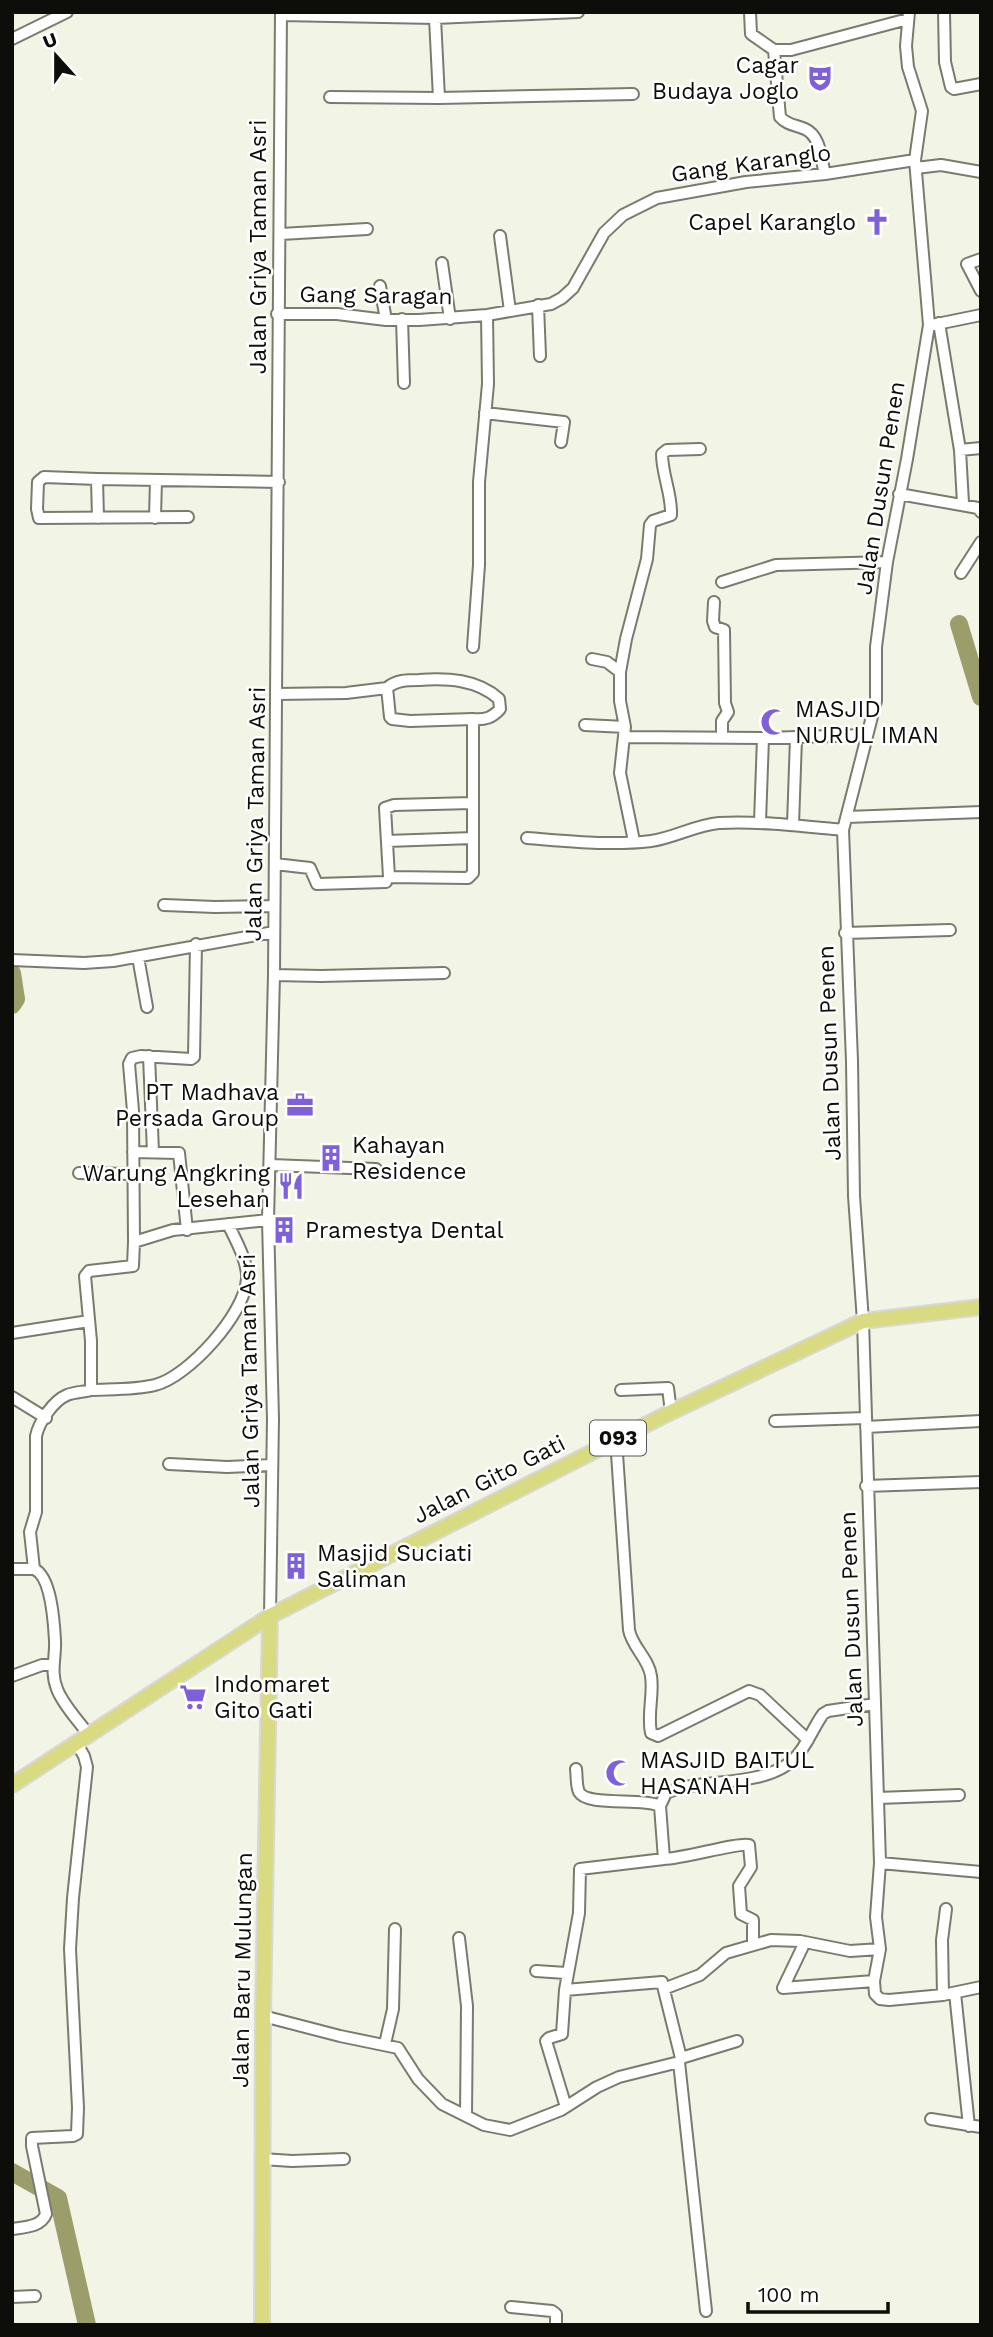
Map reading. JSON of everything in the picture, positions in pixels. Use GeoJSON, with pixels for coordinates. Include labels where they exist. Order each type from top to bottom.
{"type":"FeatureCollection","features":[{"type":"Feature","properties":{"kind":"main road","name":"Jalan Gito Gati"},"geometry":{"type":"LineString","coordinates":[[12,1785],[271,1616],[671,1412],[863,1321],[981,1307]]}},
{"type":"Feature","properties":{"kind":"main road","name":"Jalan Baru Mulungan"},"geometry":{"type":"LineString","coordinates":[[262,2325],[263,2016],[271,1616]]}},
{"type":"Feature","properties":{"kind":"street"},"geometry":{"type":"LineString","coordinates":[[12,39],[67,12]]}},
{"type":"Feature","properties":{"kind":"street"},"geometry":{"type":"LineString","coordinates":[[281,13],[435,18],[579,12]]}},
{"type":"Feature","properties":{"kind":"street"},"geometry":{"type":"LineString","coordinates":[[750,12],[751,34],[774,50],[791,50],[909,16]]}},
{"type":"Feature","properties":{"kind":"street"},"geometry":{"type":"LineString","coordinates":[[944,12],[945,62],[951,87],[954,89],[981,84]]}},
{"type":"Feature","properties":{"kind":"street","name":"Jalan Griya Taman Asri"},"geometry":{"type":"LineString","coordinates":[[271,1616],[272,1465],[268,1220],[274,975],[281,13]]}},
{"type":"Feature","properties":{"kind":"street","name":"Jalan Dusun Penen"},"geometry":{"type":"LineString","coordinates":[[874,1981],[880,1949],[876,1917],[880,1863],[866,1486],[863,1321],[855,1196],[843,830],[876,701],[876,647],[887,562],[934,324],[915,164],[922,111],[919,93],[908,67],[906,46],[909,16]]}},
{"type":"Feature","properties":{"kind":"street"},"geometry":{"type":"LineString","coordinates":[[435,18],[439,97]]}},
{"type":"Feature","properties":{"kind":"street"},"geometry":{"type":"LineString","coordinates":[[774,50],[780,117],[788,124],[805,129],[816,137],[825,174]]}},
{"type":"Feature","properties":{"kind":"street"},"geometry":{"type":"LineString","coordinates":[[330,97],[633,94]]}},
{"type":"Feature","properties":{"kind":"street","name":"Gang Karanglo"},"geometry":{"type":"LineString","coordinates":[[604,233],[623,215],[657,198],[672,194],[746,182],[915,164],[975,171]]}},
{"type":"Feature","properties":{"kind":"street"},"geometry":{"type":"LineString","coordinates":[[281,234],[367,229]]}},
{"type":"Feature","properties":{"kind":"street","name":"Gang Saragan"},"geometry":{"type":"LineString","coordinates":[[277,313],[337,314],[386,320],[450,319],[551,303],[573,288],[604,233]]}},
{"type":"Feature","properties":{"kind":"street"},"geometry":{"type":"LineString","coordinates":[[500,236],[510,310]]}},
{"type":"Feature","properties":{"kind":"street"},"geometry":{"type":"LineString","coordinates":[[981,259],[967,264],[981,291]]}},
{"type":"Feature","properties":{"kind":"street"},"geometry":{"type":"LineString","coordinates":[[442,264],[450,319]]}},
{"type":"Feature","properties":{"kind":"street"},"geometry":{"type":"LineString","coordinates":[[380,286],[386,320]]}},
{"type":"Feature","properties":{"kind":"street"},"geometry":{"type":"LineString","coordinates":[[538,305],[540,356]]}},
{"type":"Feature","properties":{"kind":"street"},"geometry":{"type":"LineString","coordinates":[[473,647],[479,565],[478,482],[488,384],[487,315]]}},
{"type":"Feature","properties":{"kind":"street"},"geometry":{"type":"LineString","coordinates":[[963,503],[960,450],[934,324],[981,315]]}},
{"type":"Feature","properties":{"kind":"street"},"geometry":{"type":"LineString","coordinates":[[402,319],[404,383]]}},
{"type":"Feature","properties":{"kind":"street"},"geometry":{"type":"LineString","coordinates":[[485,412],[564,422],[561,442]]}},
{"type":"Feature","properties":{"kind":"street"},"geometry":{"type":"LineString","coordinates":[[960,450],[981,448]]}},
{"type":"Feature","properties":{"kind":"street"},"geometry":{"type":"LineString","coordinates":[[634,841],[620,773],[620,755],[625,732],[620,701],[620,672],[625,639],[647,559],[650,525],[653,521],[671,515],[662,454],[667,450],[700,449]]}},
{"type":"Feature","properties":{"kind":"street"},"geometry":{"type":"LineString","coordinates":[[188,517],[39,518],[38,482],[44,477],[279,482]]}},
{"type":"Feature","properties":{"kind":"street"},"geometry":{"type":"LineString","coordinates":[[97,479],[98,517]]}},
{"type":"Feature","properties":{"kind":"street"},"geometry":{"type":"LineString","coordinates":[[155,518],[156,480]]}},
{"type":"Feature","properties":{"kind":"street"},"geometry":{"type":"LineString","coordinates":[[899,494],[963,503],[978,508],[981,512]]}},
{"type":"Feature","properties":{"kind":"street"},"geometry":{"type":"LineString","coordinates":[[961,573],[981,542]]}},
{"type":"Feature","properties":{"kind":"street"},"geometry":{"type":"LineString","coordinates":[[722,582],[776,565],[887,562]]}},
{"type":"Feature","properties":{"kind":"street"},"geometry":{"type":"LineString","coordinates":[[714,602],[715,627],[724,630],[724,703],[728,712],[722,721],[722,738]]}},
{"type":"Feature","properties":{"kind":"street"},"geometry":{"type":"LineString","coordinates":[[593,659],[607,662],[620,672]]}},
{"type":"Feature","properties":{"kind":"street"},"geometry":{"type":"LineString","coordinates":[[277,694],[346,693],[387,688],[392,683],[403,681],[443,678],[473,684],[491,692],[499,699],[500,709],[494,717],[483,720],[392,719],[387,688]]}},
{"type":"Feature","properties":{"kind":"street"},"geometry":{"type":"LineString","coordinates":[[472,803],[390,805],[385,808],[389,877],[471,877],[474,870],[473,719]]}},
{"type":"Feature","properties":{"kind":"street"},"geometry":{"type":"LineString","coordinates":[[585,725],[625,732],[722,738],[867,735]]}},
{"type":"Feature","properties":{"kind":"street"},"geometry":{"type":"LineString","coordinates":[[760,822],[763,738]]}},
{"type":"Feature","properties":{"kind":"street"},"geometry":{"type":"LineString","coordinates":[[793,825],[796,738]]}},
{"type":"Feature","properties":{"kind":"street"},"geometry":{"type":"LineString","coordinates":[[847,817],[981,813]]}},
{"type":"Feature","properties":{"kind":"street"},"geometry":{"type":"LineString","coordinates":[[527,838],[634,841],[668,837],[706,825],[760,822],[843,830]]}},
{"type":"Feature","properties":{"kind":"street"},"geometry":{"type":"LineString","coordinates":[[387,841],[473,838]]}},
{"type":"Feature","properties":{"kind":"street"},"geometry":{"type":"LineString","coordinates":[[275,863],[310,868],[317,884],[386,882]]}},
{"type":"Feature","properties":{"kind":"street"},"geometry":{"type":"LineString","coordinates":[[164,905],[273,906]]}},
{"type":"Feature","properties":{"kind":"street"},"geometry":{"type":"LineString","coordinates":[[845,933],[950,930]]}},
{"type":"Feature","properties":{"kind":"street"},"geometry":{"type":"LineString","coordinates":[[12,960],[84,963],[138,957],[196,944],[274,932]]}},
{"type":"Feature","properties":{"kind":"street"},"geometry":{"type":"LineString","coordinates":[[91,1390],[91,1341],[85,1276],[89,1270],[133,1266],[133,1153],[129,1064],[132,1058],[149,1056],[191,1059],[194,1056],[196,944]]}},
{"type":"Feature","properties":{"kind":"street"},"geometry":{"type":"LineString","coordinates":[[138,957],[147,1007]]}},
{"type":"Feature","properties":{"kind":"street"},"geometry":{"type":"LineString","coordinates":[[274,975],[444,973]]}},
{"type":"Feature","properties":{"kind":"street"},"geometry":{"type":"LineString","coordinates":[[149,1056],[153,1152]]}},
{"type":"Feature","properties":{"kind":"street"},"geometry":{"type":"LineString","coordinates":[[133,1153],[180,1154],[187,1230]]}},
{"type":"Feature","properties":{"kind":"street"},"geometry":{"type":"LineString","coordinates":[[271,1165],[376,1168]]}},
{"type":"Feature","properties":{"kind":"street"},"geometry":{"type":"LineString","coordinates":[[79,1173],[133,1174]]}},
{"type":"Feature","properties":{"kind":"street"},"geometry":{"type":"LineString","coordinates":[[134,1242],[164,1233],[268,1220]]}},
{"type":"Feature","properties":{"kind":"street"},"geometry":{"type":"LineString","coordinates":[[34,1569],[30,1532],[36,1512],[38,1426],[53,1406],[68,1394],[154,1385],[183,1371],[205,1351],[237,1304],[247,1279],[228,1223]]}},
{"type":"Feature","properties":{"kind":"street"},"geometry":{"type":"LineString","coordinates":[[12,1333],[89,1321]]}},
{"type":"Feature","properties":{"kind":"street"},"geometry":{"type":"LineString","coordinates":[[621,1390],[668,1388],[671,1412]]}},
{"type":"Feature","properties":{"kind":"street"},"geometry":{"type":"LineString","coordinates":[[12,1397],[46,1418]]}},
{"type":"Feature","properties":{"kind":"street"},"geometry":{"type":"LineString","coordinates":[[775,1421],[981,1421]]}},
{"type":"Feature","properties":{"kind":"street"},"geometry":{"type":"LineString","coordinates":[[617,1439],[629,1630],[630,1638],[652,1676],[651,1733],[658,1736],[749,1691],[760,1695],[808,1740]]}},
{"type":"Feature","properties":{"kind":"street"},"geometry":{"type":"LineString","coordinates":[[169,1464],[227,1467],[272,1465]]}},
{"type":"Feature","properties":{"kind":"street"},"geometry":{"type":"LineString","coordinates":[[866,1486],[981,1482]]}},
{"type":"Feature","properties":{"kind":"street"},"geometry":{"type":"LineString","coordinates":[[12,1569],[34,1569],[43,1575],[50,1597],[55,1640],[53,1665],[57,1690],[82,1738],[87,1767],[73,1898],[71,1950],[77,2130],[73,2136],[33,2138],[45,2219],[36,2225],[12,2229]]}},
{"type":"Feature","properties":{"kind":"street"},"geometry":{"type":"LineString","coordinates":[[12,1676],[42,1665],[53,1665]]}},
{"type":"Feature","properties":{"kind":"street"},"geometry":{"type":"LineString","coordinates":[[664,1859],[660,1806],[668,1791],[733,1783],[786,1766],[828,1711],[875,1704]]}},
{"type":"Feature","properties":{"kind":"street"},"geometry":{"type":"LineString","coordinates":[[576,1769],[578,1790],[582,1795],[607,1801],[647,1801],[660,1806]]}},
{"type":"Feature","properties":{"kind":"street"},"geometry":{"type":"LineString","coordinates":[[878,1798],[959,1795]]}},
{"type":"Feature","properties":{"kind":"street"},"geometry":{"type":"LineString","coordinates":[[566,2107],[546,2041],[562,2034],[566,1973],[579,1913],[580,1869],[664,1859],[744,1843],[749,1845],[751,1867],[739,1889],[741,1914],[753,1920],[753,1944]]}},
{"type":"Feature","properties":{"kind":"street"},"geometry":{"type":"LineString","coordinates":[[880,1863],[981,1872]]}},
{"type":"Feature","properties":{"kind":"street"},"geometry":{"type":"LineString","coordinates":[[943,1995],[942,1940],[946,1909]]}},
{"type":"Feature","properties":{"kind":"street"},"geometry":{"type":"LineString","coordinates":[[385,2044],[393,2009],[395,1929]]}},
{"type":"Feature","properties":{"kind":"street"},"geometry":{"type":"LineString","coordinates":[[459,1938],[467,2006],[466,2116]]}},
{"type":"Feature","properties":{"kind":"street"},"geometry":{"type":"LineString","coordinates":[[666,1988],[700,1975],[726,1953],[771,1940],[798,1941],[850,1951],[880,1949]]}},
{"type":"Feature","properties":{"kind":"street"},"geometry":{"type":"LineString","coordinates":[[798,1941],[783,1988],[874,1981],[875,1994],[880,1999],[943,1995],[981,1987]]}},
{"type":"Feature","properties":{"kind":"street"},"geometry":{"type":"LineString","coordinates":[[536,1971],[566,1973]]}},
{"type":"Feature","properties":{"kind":"street"},"geometry":{"type":"LineString","coordinates":[[565,1990],[659,1982],[663,1982],[666,1988],[680,2060],[706,2311]]}},
{"type":"Feature","properties":{"kind":"street"},"geometry":{"type":"LineString","coordinates":[[931,2119],[975,2127],[955,1993]]}},
{"type":"Feature","properties":{"kind":"street"},"geometry":{"type":"LineString","coordinates":[[263,2016],[398,2048],[418,2080],[442,2104],[484,2125],[510,2130],[566,2107],[597,2087],[619,2077],[737,2041]]}},
{"type":"Feature","properties":{"kind":"street"},"geometry":{"type":"LineString","coordinates":[[262,2159],[344,2159]]}},
{"type":"Feature","properties":{"kind":"street"},"geometry":{"type":"LineString","coordinates":[[12,2297],[35,2296]]}},
{"type":"Feature","properties":{"kind":"street"},"geometry":{"type":"LineString","coordinates":[[511,2306],[552,2311],[556,2314],[556,2325]]}},
{"type":"Feature","properties":{"kind":"waterway"},"geometry":{"type":"LineString","coordinates":[[959,624],[981,697]]}},
{"type":"Feature","properties":{"kind":"waterway"},"geometry":{"type":"LineString","coordinates":[[12,973],[16,999],[12,1005]]}},
{"type":"Feature","properties":{"kind":"waterway"},"geometry":{"type":"LineString","coordinates":[[12,2172],[58,2198],[87,2325]]}},
{"type":"Feature","properties":{"kind":"place","name":"Cagar Budaya Joglo"},"geometry":{"type":"Point","coordinates":[820,78]}},
{"type":"Feature","properties":{"kind":"place","name":"Capel Karanglo"},"geometry":{"type":"Point","coordinates":[877,222]}},
{"type":"Feature","properties":{"kind":"place","name":"MASJID NURUL IMAN"},"geometry":{"type":"Point","coordinates":[774,722]}},
{"type":"Feature","properties":{"kind":"place","name":"PT Madhava Persada Group"},"geometry":{"type":"Point","coordinates":[300,1105]}},
{"type":"Feature","properties":{"kind":"place","name":"Kahayan Residence"},"geometry":{"type":"Point","coordinates":[331,1158]}},
{"type":"Feature","properties":{"kind":"place","name":"Warung Angkring Lesehan"},"geometry":{"type":"Point","coordinates":[291,1186]}},
{"type":"Feature","properties":{"kind":"place","name":"Pramestya Dental"},"geometry":{"type":"Point","coordinates":[284,1230]}},
{"type":"Feature","properties":{"kind":"place","name":"Masjid Suciati Saliman"},"geometry":{"type":"Point","coordinates":[296,1566]}},
{"type":"Feature","properties":{"kind":"place","name":"Indomaret Gito Gati"},"geometry":{"type":"Point","coordinates":[193,1697]}},
{"type":"Feature","properties":{"kind":"place","name":"MASJID BAITUL HASANAH"},"geometry":{"type":"Point","coordinates":[619,1773]}}]}
